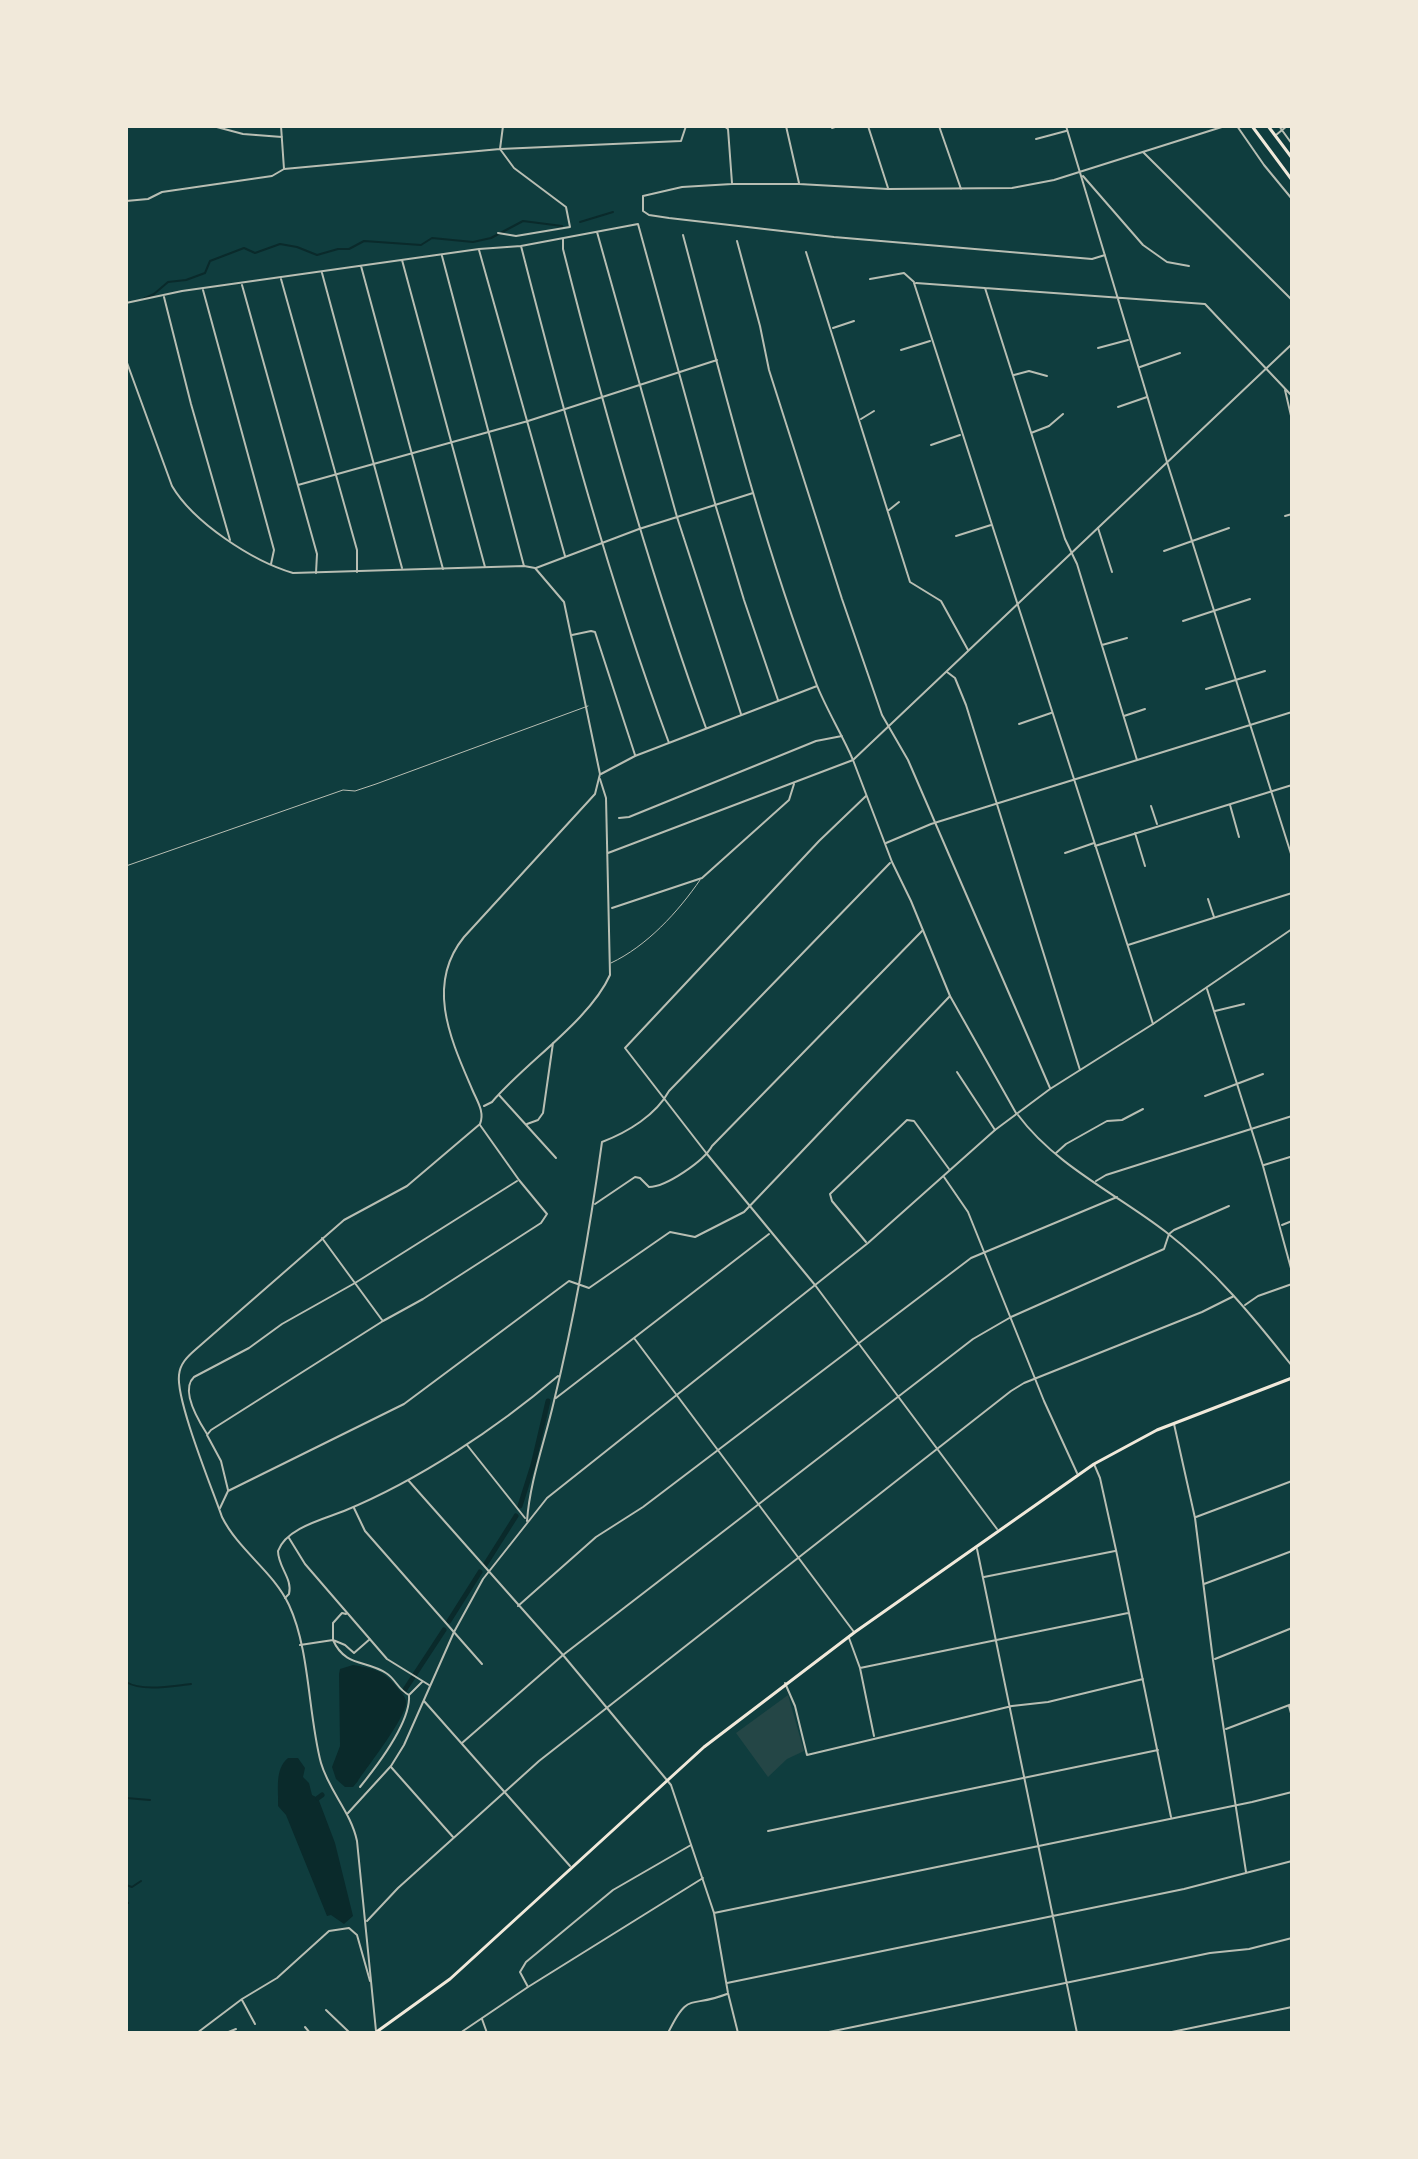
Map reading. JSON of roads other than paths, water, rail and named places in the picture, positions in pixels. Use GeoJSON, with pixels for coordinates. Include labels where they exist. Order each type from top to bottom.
{"type":"FeatureCollection","features":[{"type":"Feature","properties":{"kind":"main road"},"geometry":{"type":"LineString","coordinates":[[1252,126],[1292,180]]}},
{"type":"Feature","properties":{"kind":"main road"},"geometry":{"type":"LineString","coordinates":[[1268,126],[1292,158]]}},
{"type":"Feature","properties":{"kind":"main road"},"geometry":{"type":"LineString","coordinates":[[376,2033],[450,1979],[733,1723],[848,1637],[1094,1464],[1174,1423],[1292,1378]]}},
{"type":"Feature","properties":{"kind":"street"},"geometry":{"type":"LineString","coordinates":[[213,126],[243,134],[282,137]]}},
{"type":"Feature","properties":{"kind":"street"},"geometry":{"type":"LineString","coordinates":[[281,126],[284,169]]}},
{"type":"Feature","properties":{"kind":"street"},"geometry":{"type":"LineString","coordinates":[[503,126],[500,149],[514,168],[566,207],[574,237]]}},
{"type":"Feature","properties":{"kind":"street"},"geometry":{"type":"LineString","coordinates":[[126,201],[148,199],[162,192],[272,176],[284,169],[500,149],[681,141],[686,126]]}},
{"type":"Feature","properties":{"kind":"street"},"geometry":{"type":"LineString","coordinates":[[724,126],[728,129],[732,184]]}},
{"type":"Feature","properties":{"kind":"street"},"geometry":{"type":"LineString","coordinates":[[786,126],[799,184]]}},
{"type":"Feature","properties":{"kind":"street"},"geometry":{"type":"LineString","coordinates":[[832,128],[838,126]]}},
{"type":"Feature","properties":{"kind":"street"},"geometry":{"type":"LineString","coordinates":[[868,126],[888,189]]}},
{"type":"Feature","properties":{"kind":"street"},"geometry":{"type":"LineString","coordinates":[[939,126],[962,190]]}},
{"type":"Feature","properties":{"kind":"street"},"geometry":{"type":"LineString","coordinates":[[1036,139],[1074,126]]}},
{"type":"Feature","properties":{"kind":"street"},"geometry":{"type":"LineString","coordinates":[[1105,255],[1092,259],[1005,252],[697,222],[649,215],[643,211],[643,196],[682,187],[732,184],[888,189],[1012,188],[1054,180],[1225,126]]}},
{"type":"Feature","properties":{"kind":"street"},"geometry":{"type":"LineString","coordinates":[[1237,126],[1292,199]]}},
{"type":"Feature","properties":{"kind":"street"},"geometry":{"type":"LineString","coordinates":[[1279,126],[1292,144]]}},
{"type":"Feature","properties":{"kind":"street"},"geometry":{"type":"LineString","coordinates":[[1275,136],[1287,126]]}},
{"type":"Feature","properties":{"kind":"street"},"geometry":{"type":"LineString","coordinates":[[1067,128],[1129,340],[1292,857]]}},
{"type":"Feature","properties":{"kind":"street"},"geometry":{"type":"LineString","coordinates":[[1143,152],[1292,300]]}},
{"type":"Feature","properties":{"kind":"street"},"geometry":{"type":"LineString","coordinates":[[1079,172],[1143,245],[1167,262],[1189,266]]}},
{"type":"Feature","properties":{"kind":"street"},"geometry":{"type":"LineString","coordinates":[[126,303],[402,259],[521,246],[636,224],[640,227],[744,600],[778,700]]}},
{"type":"Feature","properties":{"kind":"street"},"geometry":{"type":"LineString","coordinates":[[498,233],[516,236],[570,227]]}},
{"type":"Feature","properties":{"kind":"street"},"geometry":{"type":"LineString","coordinates":[[597,232],[677,517],[741,714]]}},
{"type":"Feature","properties":{"kind":"street"},"geometry":{"type":"LineString","coordinates":[[683,235],[755,492],[817,686],[853,760],[892,862],[950,996],[1017,1114],[1033,1136],[1169,1234],[1244,1306],[1292,1366]]}},
{"type":"Feature","properties":{"kind":"street"},"geometry":{"type":"LineString","coordinates":[[563,239],[639,529],[706,728]]}},
{"type":"Feature","properties":{"kind":"street"},"geometry":{"type":"LineString","coordinates":[[737,241],[769,370],[877,700],[908,760],[1050,1089]]}},
{"type":"Feature","properties":{"kind":"street"},"geometry":{"type":"LineString","coordinates":[[521,246],[601,543],[669,743]]}},
{"type":"Feature","properties":{"kind":"street"},"geometry":{"type":"LineString","coordinates":[[479,249],[565,556]]}},
{"type":"Feature","properties":{"kind":"street"},"geometry":{"type":"LineString","coordinates":[[806,252],[910,582],[941,601],[968,650]]}},
{"type":"Feature","properties":{"kind":"street"},"geometry":{"type":"LineString","coordinates":[[441,255],[524,566]]}},
{"type":"Feature","properties":{"kind":"street"},"geometry":{"type":"LineString","coordinates":[[402,259],[485,568]]}},
{"type":"Feature","properties":{"kind":"street"},"geometry":{"type":"LineString","coordinates":[[361,265],[443,569]]}},
{"type":"Feature","properties":{"kind":"street"},"geometry":{"type":"LineString","coordinates":[[321,272],[402,570]]}},
{"type":"Feature","properties":{"kind":"street"},"geometry":{"type":"LineString","coordinates":[[870,279],[904,273],[914,283],[1153,1024]]}},
{"type":"Feature","properties":{"kind":"street"},"geometry":{"type":"LineString","coordinates":[[281,278],[357,550],[357,572]]}},
{"type":"Feature","properties":{"kind":"street"},"geometry":{"type":"LineString","coordinates":[[914,283],[1116,295],[1205,304],[1292,396]]}},
{"type":"Feature","properties":{"kind":"street"},"geometry":{"type":"LineString","coordinates":[[242,284],[317,554],[316,573]]}},
{"type":"Feature","properties":{"kind":"street"},"geometry":{"type":"LineString","coordinates":[[985,288],[1137,760]]}},
{"type":"Feature","properties":{"kind":"street"},"geometry":{"type":"LineString","coordinates":[[202,289],[274,550],[271,564]]}},
{"type":"Feature","properties":{"kind":"street"},"geometry":{"type":"LineString","coordinates":[[164,296],[230,540]]}},
{"type":"Feature","properties":{"kind":"street"},"geometry":{"type":"LineString","coordinates":[[832,328],[854,321]]}},
{"type":"Feature","properties":{"kind":"street"},"geometry":{"type":"LineString","coordinates":[[901,350],[932,340]]}},
{"type":"Feature","properties":{"kind":"street"},"geometry":{"type":"LineString","coordinates":[[1098,348],[1129,340]]}},
{"type":"Feature","properties":{"kind":"street"},"geometry":{"type":"LineString","coordinates":[[608,853],[853,760],[1292,344]]}},
{"type":"Feature","properties":{"kind":"street"},"geometry":{"type":"LineString","coordinates":[[1138,367],[1180,353]]}},
{"type":"Feature","properties":{"kind":"street"},"geometry":{"type":"LineString","coordinates":[[126,360],[172,486],[187,508],[230,540],[293,573],[535,568],[639,529],[755,492]]}},
{"type":"Feature","properties":{"kind":"street"},"geometry":{"type":"LineString","coordinates":[[298,485],[565,410],[717,360]]}},
{"type":"Feature","properties":{"kind":"street"},"geometry":{"type":"LineString","coordinates":[[1013,376],[1029,371],[1047,376]]}},
{"type":"Feature","properties":{"kind":"street"},"geometry":{"type":"LineString","coordinates":[[1285,389],[1292,420]]}},
{"type":"Feature","properties":{"kind":"street"},"geometry":{"type":"LineString","coordinates":[[1118,407],[1147,397]]}},
{"type":"Feature","properties":{"kind":"street"},"geometry":{"type":"LineString","coordinates":[[860,419],[874,411]]}},
{"type":"Feature","properties":{"kind":"street"},"geometry":{"type":"LineString","coordinates":[[1031,433],[1049,426],[1063,414]]}},
{"type":"Feature","properties":{"kind":"street"},"geometry":{"type":"LineString","coordinates":[[931,445],[961,434]]}},
{"type":"Feature","properties":{"kind":"street"},"geometry":{"type":"LineString","coordinates":[[888,510],[899,502]]}},
{"type":"Feature","properties":{"kind":"street"},"geometry":{"type":"LineString","coordinates":[[1285,516],[1292,514]]}},
{"type":"Feature","properties":{"kind":"street"},"geometry":{"type":"LineString","coordinates":[[956,536],[991,525]]}},
{"type":"Feature","properties":{"kind":"street"},"geometry":{"type":"LineString","coordinates":[[1098,527],[1112,572]]}},
{"type":"Feature","properties":{"kind":"street"},"geometry":{"type":"LineString","coordinates":[[1164,551],[1229,528]]}},
{"type":"Feature","properties":{"kind":"street"},"geometry":{"type":"LineString","coordinates":[[484,1106],[553,1041],[605,986],[610,975],[611,908],[606,798],[564,602],[535,568]]}},
{"type":"Feature","properties":{"kind":"street"},"geometry":{"type":"LineString","coordinates":[[1183,621],[1250,599]]}},
{"type":"Feature","properties":{"kind":"street"},"geometry":{"type":"LineString","coordinates":[[572,635],[595,632],[635,756]]}},
{"type":"Feature","properties":{"kind":"street"},"geometry":{"type":"LineString","coordinates":[[1102,645],[1127,638]]}},
{"type":"Feature","properties":{"kind":"street"},"geometry":{"type":"LineString","coordinates":[[946,671],[955,678],[966,705],[1080,1070]]}},
{"type":"Feature","properties":{"kind":"street"},"geometry":{"type":"LineString","coordinates":[[1206,689],[1265,671]]}},
{"type":"Feature","properties":{"kind":"street"},"geometry":{"type":"LineString","coordinates":[[207,1435],[218,1425],[541,1223],[547,1214],[480,1124],[481,1112],[444,1017],[444,993],[451,959],[464,937],[595,794],[600,776],[635,756],[817,686]]}},
{"type":"Feature","properties":{"kind":"street"},"geometry":{"type":"LineString","coordinates":[[1124,717],[1145,709]]}},
{"type":"Feature","properties":{"kind":"street"},"geometry":{"type":"LineString","coordinates":[[885,844],[934,823],[1292,712]]}},
{"type":"Feature","properties":{"kind":"street"},"geometry":{"type":"LineString","coordinates":[[1019,724],[1051,713]]}},
{"type":"Feature","properties":{"kind":"street"},"geometry":{"type":"LineString","coordinates":[[619,818],[692,794],[816,741],[842,735]]}},
{"type":"Feature","properties":{"kind":"street"},"geometry":{"type":"LineString","coordinates":[[611,908],[702,878],[789,800],[795,782]]}},
{"type":"Feature","properties":{"kind":"street"},"geometry":{"type":"LineString","coordinates":[[1065,853],[1292,785]]}},
{"type":"Feature","properties":{"kind":"street"},"geometry":{"type":"LineString","coordinates":[[866,796],[819,841],[625,1048],[770,1233],[815,1285],[998,1530]]}},
{"type":"Feature","properties":{"kind":"street"},"geometry":{"type":"LineString","coordinates":[[1230,805],[1239,837]]}},
{"type":"Feature","properties":{"kind":"street"},"geometry":{"type":"LineString","coordinates":[[1151,806],[1157,826]]}},
{"type":"Feature","properties":{"kind":"street"},"geometry":{"type":"LineString","coordinates":[[1135,833],[1145,866]]}},
{"type":"Feature","properties":{"kind":"street"},"geometry":{"type":"LineString","coordinates":[[527,1521],[529,1495],[555,1399],[580,1285],[602,1142],[625,1132],[661,1105],[669,1091],[892,862]]}},
{"type":"Feature","properties":{"kind":"street"},"geometry":{"type":"LineString","coordinates":[[1127,946],[1292,893]]}},
{"type":"Feature","properties":{"kind":"street"},"geometry":{"type":"LineString","coordinates":[[1208,899],[1214,918]]}},
{"type":"Feature","properties":{"kind":"street"},"geometry":{"type":"LineString","coordinates":[[347,1814],[391,1766],[454,1632],[487,1572],[527,1521],[572,1476],[868,1243],[995,1130],[1050,1089],[1153,1024],[1292,929]]}},
{"type":"Feature","properties":{"kind":"street"},"geometry":{"type":"LineString","coordinates":[[594,1205],[635,1177],[649,1187],[663,1185],[707,1154],[923,930]]}},
{"type":"Feature","properties":{"kind":"street"},"geometry":{"type":"LineString","coordinates":[[1207,988],[1263,1166],[1292,1272]]}},
{"type":"Feature","properties":{"kind":"street"},"geometry":{"type":"LineString","coordinates":[[228,1491],[404,1404],[565,1283],[572,1280],[589,1288],[670,1232],[695,1237],[744,1212],[950,996]]}},
{"type":"Feature","properties":{"kind":"street"},"geometry":{"type":"LineString","coordinates":[[1215,1011],[1244,1004]]}},
{"type":"Feature","properties":{"kind":"street"},"geometry":{"type":"LineString","coordinates":[[527,1124],[538,1120],[543,1113],[553,1041]]}},
{"type":"Feature","properties":{"kind":"street"},"geometry":{"type":"LineString","coordinates":[[957,1072],[995,1130]]}},
{"type":"Feature","properties":{"kind":"street"},"geometry":{"type":"LineString","coordinates":[[1205,1096],[1263,1074]]}},
{"type":"Feature","properties":{"kind":"street"},"geometry":{"type":"LineString","coordinates":[[498,1094],[556,1158]]}},
{"type":"Feature","properties":{"kind":"street"},"geometry":{"type":"LineString","coordinates":[[1054,1154],[1107,1121],[1122,1120],[1143,1109]]}},
{"type":"Feature","properties":{"kind":"street"},"geometry":{"type":"LineString","coordinates":[[1095,1182],[1117,1172],[1292,1116]]}},
{"type":"Feature","properties":{"kind":"street"},"geometry":{"type":"LineString","coordinates":[[868,1243],[832,1201],[830,1194],[907,1120],[914,1121],[950,1170]]}},
{"type":"Feature","properties":{"kind":"street"},"geometry":{"type":"LineString","coordinates":[[376,2033],[357,1841],[322,1766],[294,1616],[262,1565],[231,1532],[222,1517],[180,1392],[179,1378],[181,1366],[189,1355],[322,1238],[350,1216],[407,1186],[480,1124]]}},
{"type":"Feature","properties":{"kind":"street"},"geometry":{"type":"LineString","coordinates":[[1263,1166],[1290,1157]]}},
{"type":"Feature","properties":{"kind":"street"},"geometry":{"type":"LineString","coordinates":[[943,1176],[968,1212],[1077,1474]]}},
{"type":"Feature","properties":{"kind":"street"},"geometry":{"type":"LineString","coordinates":[[219,1509],[228,1491],[225,1471],[191,1401],[189,1381],[249,1348],[295,1316],[355,1283],[519,1180]]}},
{"type":"Feature","properties":{"kind":"street"},"geometry":{"type":"LineString","coordinates":[[518,1606],[596,1537],[643,1507],[971,1258],[1117,1197]]}},
{"type":"Feature","properties":{"kind":"street"},"geometry":{"type":"LineString","coordinates":[[462,1743],[563,1655],[973,1339],[1011,1317],[1164,1249],[1169,1234],[1229,1206]]}},
{"type":"Feature","properties":{"kind":"street"},"geometry":{"type":"LineString","coordinates":[[1280,1225],[1292,1221]]}},
{"type":"Feature","properties":{"kind":"street"},"geometry":{"type":"LineString","coordinates":[[555,1399],[770,1233]]}},
{"type":"Feature","properties":{"kind":"street"},"geometry":{"type":"LineString","coordinates":[[322,1238],[383,1321]]}},
{"type":"Feature","properties":{"kind":"street"},"geometry":{"type":"LineString","coordinates":[[1244,1306],[1258,1296],[1292,1284]]}},
{"type":"Feature","properties":{"kind":"street"},"geometry":{"type":"LineString","coordinates":[[367,1921],[398,1888],[539,1761],[1011,1391],[1035,1378],[1202,1312],[1234,1296]]}},
{"type":"Feature","properties":{"kind":"street"},"geometry":{"type":"LineString","coordinates":[[634,1338],[855,1632]]}},
{"type":"Feature","properties":{"kind":"street"},"geometry":{"type":"LineString","coordinates":[[285,1598],[291,1585],[281,1568],[278,1551],[288,1537],[408,1480],[466,1444],[559,1375]]}},
{"type":"Feature","properties":{"kind":"street"},"geometry":{"type":"LineString","coordinates":[[1174,1423],[1195,1518],[1246,1873]]}},
{"type":"Feature","properties":{"kind":"street"},"geometry":{"type":"LineString","coordinates":[[466,1444],[527,1521]]}},
{"type":"Feature","properties":{"kind":"street"},"geometry":{"type":"LineString","coordinates":[[1094,1464],[1116,1550],[1171,1818]]}},
{"type":"Feature","properties":{"kind":"street"},"geometry":{"type":"LineString","coordinates":[[408,1480],[563,1655],[667,1780],[704,1877],[738,2033]]}},
{"type":"Feature","properties":{"kind":"street"},"geometry":{"type":"LineString","coordinates":[[1195,1518],[1292,1481]]}},
{"type":"Feature","properties":{"kind":"street"},"geometry":{"type":"LineString","coordinates":[[353,1507],[365,1531],[482,1664]]}},
{"type":"Feature","properties":{"kind":"street"},"geometry":{"type":"LineString","coordinates":[[288,1537],[305,1564],[387,1659],[430,1686]]}},
{"type":"Feature","properties":{"kind":"street"},"geometry":{"type":"LineString","coordinates":[[976,1547],[1012,1706],[1077,2033]]}},
{"type":"Feature","properties":{"kind":"street"},"geometry":{"type":"LineString","coordinates":[[983,1577],[1116,1550]]}},
{"type":"Feature","properties":{"kind":"street"},"geometry":{"type":"LineString","coordinates":[[1204,1584],[1292,1551]]}},
{"type":"Feature","properties":{"kind":"street"},"geometry":{"type":"LineString","coordinates":[[347,1614],[342,1613],[333,1623],[333,1640],[345,1657],[384,1671],[409,1695]]}},
{"type":"Feature","properties":{"kind":"street"},"geometry":{"type":"LineString","coordinates":[[860,1668],[1128,1613]]}},
{"type":"Feature","properties":{"kind":"street"},"geometry":{"type":"LineString","coordinates":[[1213,1660],[1292,1628]]}},
{"type":"Feature","properties":{"kind":"street"},"geometry":{"type":"LineString","coordinates":[[848,1637],[860,1668],[874,1738]]}},
{"type":"Feature","properties":{"kind":"street"},"geometry":{"type":"LineString","coordinates":[[300,1645],[333,1640],[354,1653],[370,1639]]}},
{"type":"Feature","properties":{"kind":"street"},"geometry":{"type":"LineString","coordinates":[[785,1683],[795,1706],[807,1755],[1012,1706],[1048,1702],[1143,1679]]}},
{"type":"Feature","properties":{"kind":"street"},"geometry":{"type":"LineString","coordinates":[[360,1787],[405,1719],[409,1695],[423,1681]]}},
{"type":"Feature","properties":{"kind":"street"},"geometry":{"type":"LineString","coordinates":[[424,1701],[571,1867]]}},
{"type":"Feature","properties":{"kind":"street"},"geometry":{"type":"LineString","coordinates":[[1225,1730],[1290,1705],[1292,1717]]}},
{"type":"Feature","properties":{"kind":"street"},"geometry":{"type":"LineString","coordinates":[[768,1831],[1158,1750]]}},
{"type":"Feature","properties":{"kind":"street"},"geometry":{"type":"LineString","coordinates":[[391,1766],[455,1838]]}},
{"type":"Feature","properties":{"kind":"street"},"geometry":{"type":"LineString","coordinates":[[714,1913],[1292,1792]]}},
{"type":"Feature","properties":{"kind":"street"},"geometry":{"type":"LineString","coordinates":[[528,1987],[520,1972],[526,1962],[613,1890],[693,1844]]}},
{"type":"Feature","properties":{"kind":"street"},"geometry":{"type":"LineString","coordinates":[[727,1983],[1184,1889],[1292,1861]]}},
{"type":"Feature","properties":{"kind":"street"},"geometry":{"type":"LineString","coordinates":[[460,2033],[704,1877]]}},
{"type":"Feature","properties":{"kind":"street"},"geometry":{"type":"LineString","coordinates":[[197,2033],[242,1999],[277,1978],[322,1936],[340,1928],[349,1928],[357,1935],[370,1981]]}},
{"type":"Feature","properties":{"kind":"street"},"geometry":{"type":"LineString","coordinates":[[824,2033],[1292,1938]]}},
{"type":"Feature","properties":{"kind":"street"},"geometry":{"type":"LineString","coordinates":[[668,2033],[679,2010],[687,2003],[715,1999],[728,1993]]}},
{"type":"Feature","properties":{"kind":"street"},"geometry":{"type":"LineString","coordinates":[[242,1999],[255,2024]]}},
{"type":"Feature","properties":{"kind":"street"},"geometry":{"type":"LineString","coordinates":[[1167,2033],[1292,2007]]}},
{"type":"Feature","properties":{"kind":"street"},"geometry":{"type":"LineString","coordinates":[[326,2010],[350,2033]]}},
{"type":"Feature","properties":{"kind":"street"},"geometry":{"type":"LineString","coordinates":[[482,2018],[487,2033]]}},
{"type":"Feature","properties":{"kind":"street"},"geometry":{"type":"LineString","coordinates":[[305,2027],[310,2033]]}},
{"type":"Feature","properties":{"kind":"street"},"geometry":{"type":"LineString","coordinates":[[226,2033],[236,2029]]}},
{"type":"Feature","properties":{"kind":"lane"},"geometry":{"type":"LineString","coordinates":[[126,866],[343,790],[355,791],[588,706]]}},
{"type":"Feature","properties":{"kind":"lane"},"geometry":{"type":"LineString","coordinates":[[611,963],[635,950],[687,899],[702,878]]}},
{"type":"Feature","properties":{"kind":"waterway"},"geometry":{"type":"LineString","coordinates":[[580,222],[613,212]]}},
{"type":"Feature","properties":{"kind":"waterway"},"geometry":{"type":"LineString","coordinates":[[143,299],[168,282],[205,273],[210,261],[244,248],[255,253],[280,244],[317,255],[349,249],[364,241],[421,245],[432,238],[473,242],[491,238],[523,221],[562,226]]}},
{"type":"Feature","properties":{"kind":"waterway"},"geometry":{"type":"LineString","coordinates":[[520,1506],[548,1401]]}},
{"type":"Feature","properties":{"kind":"waterway"},"geometry":{"type":"LineString","coordinates":[[485,1565],[516,1516]]}},
{"type":"Feature","properties":{"kind":"waterway"},"geometry":{"type":"LineString","coordinates":[[449,1621],[480,1572]]}},
{"type":"Feature","properties":{"kind":"waterway"},"geometry":{"type":"LineString","coordinates":[[404,1691],[444,1630]]}},
{"type":"Feature","properties":{"kind":"waterway"},"geometry":{"type":"LineString","coordinates":[[126,1682],[149,1688],[191,1684]]}},
{"type":"Feature","properties":{"kind":"waterway"},"geometry":{"type":"LineString","coordinates":[[318,1798],[322,1795]]}},
{"type":"Feature","properties":{"kind":"waterway"},"geometry":{"type":"LineString","coordinates":[[126,1798],[150,1800]]}},
{"type":"Feature","properties":{"kind":"waterway"},"geometry":{"type":"LineString","coordinates":[[126,1885],[132,1887],[141,1881]]}}]}
